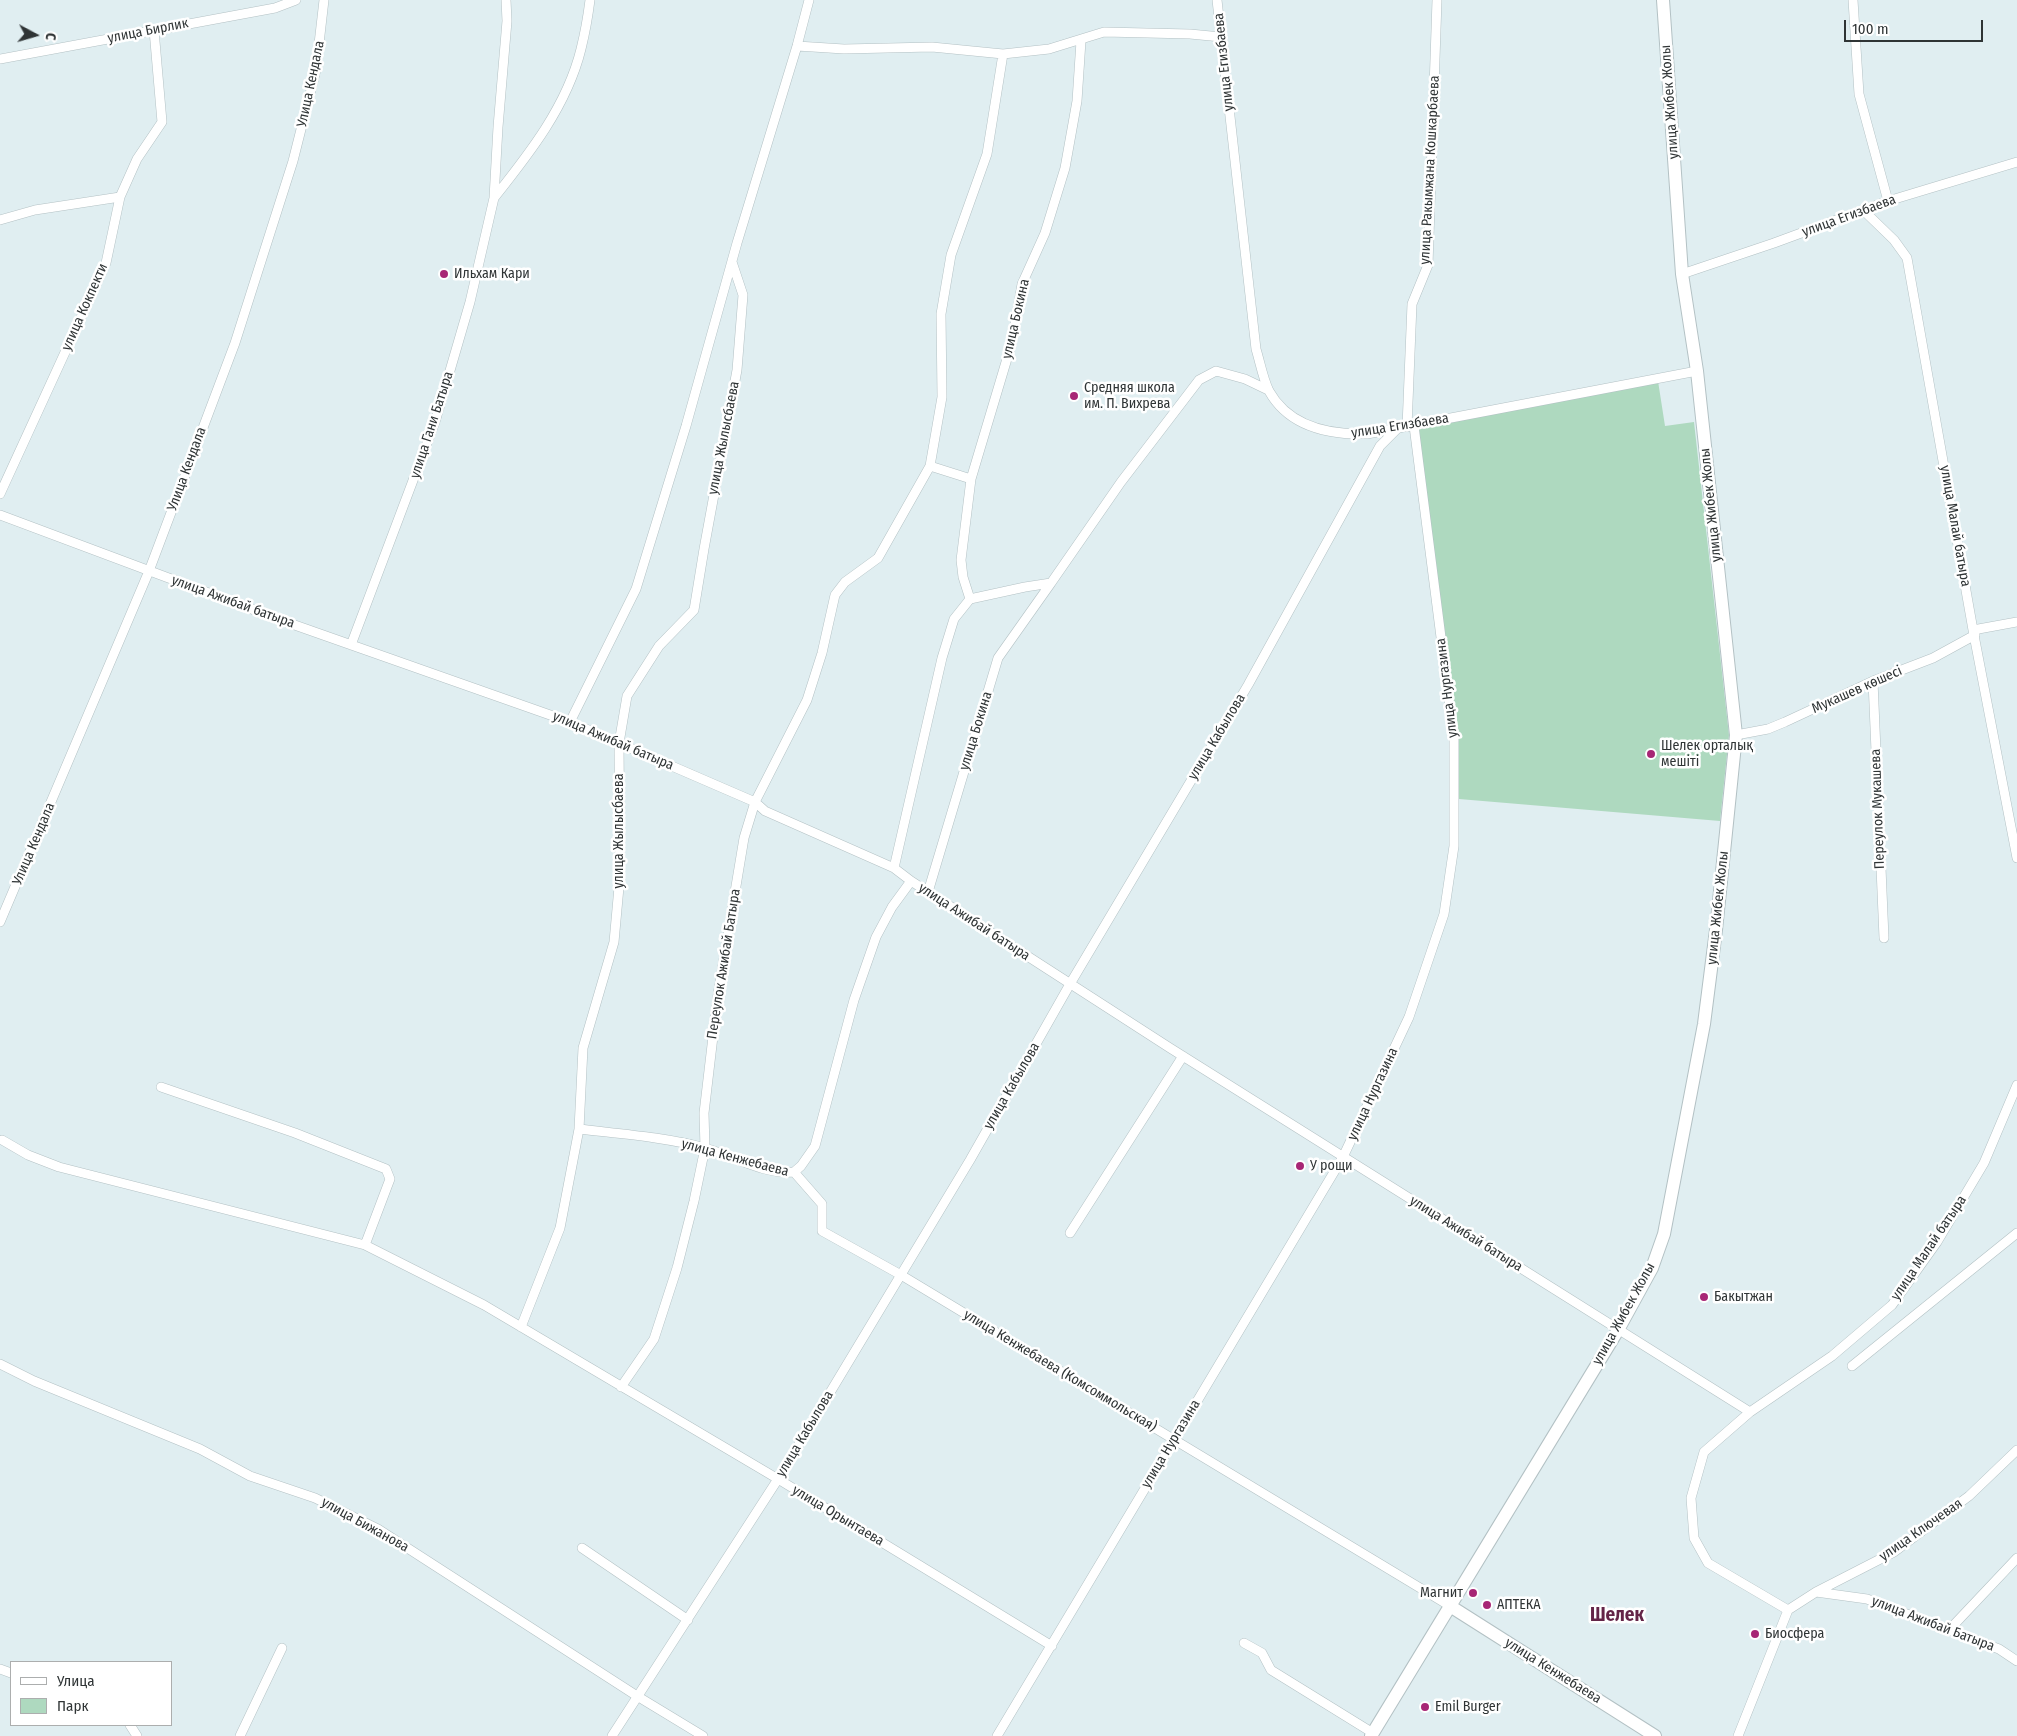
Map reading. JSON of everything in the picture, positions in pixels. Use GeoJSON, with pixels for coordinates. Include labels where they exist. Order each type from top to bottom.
{"type":"FeatureCollection","features":[{"type":"Feature","properties":{"kind":"main road","name":"улица Жибек Жолы"},"geometry":{"type":"LineString","coordinates":[[1372,1734],[1618,1330],[1652,1268],[1664,1234],[1704,1024],[1716,930],[1736,735],[1697,371],[1682,274],[1663,0]]}},
{"type":"Feature","properties":{"kind":"main road","name":"улица Кенжебаева"},"geometry":{"type":"LineString","coordinates":[[1450,1606],[1656,1736]]}},
{"type":"Feature","properties":{"kind":"street","name":"улица Бирлик"},"geometry":{"type":"LineString","coordinates":[[0,59],[275,8],[296,0]]}},
{"type":"Feature","properties":{"kind":"street","name":"Улица Кендала"},"geometry":{"type":"LineString","coordinates":[[0,922],[150,571],[234,343],[294,161],[316,70],[324,0]]}},
{"type":"Feature","properties":{"kind":"street","name":"улица Гани Батыра"},"geometry":{"type":"LineString","coordinates":[[351,645],[435,422],[470,302],[494,198],[507,21],[506,0]]}},
{"type":"Feature","properties":{"kind":"street","name":"улица Гани Батыра"},"geometry":{"type":"LineString","coordinates":[[494,198],[530,153],[547,126],[564,92],[581,51],[590,0]]}},
{"type":"Feature","properties":{"kind":"street"},"geometry":{"type":"LineString","coordinates":[[570,722],[636,589],[686,426],[809,0]]}},
{"type":"Feature","properties":{"kind":"street","name":"улица Егизбаева"},"geometry":{"type":"LineString","coordinates":[[1217,0],[1256,350],[1268,390],[1283,410],[1301,423],[1321,431],[1344,435],[1366,434],[1697,371]]}},
{"type":"Feature","properties":{"kind":"street","name":"улица Ракымжана Кошкарбаева"},"geometry":{"type":"LineString","coordinates":[[1410,426],[1412,304],[1428,265],[1436,0]]}},
{"type":"Feature","properties":{"kind":"street"},"geometry":{"type":"LineString","coordinates":[[1853,0],[1858,94],[1888,201]]}},
{"type":"Feature","properties":{"kind":"street","name":"улица Кокпекти"},"geometry":{"type":"LineString","coordinates":[[0,494],[106,263],[120,197],[136,159],[162,122],[154,30]]}},
{"type":"Feature","properties":{"kind":"street"},"geometry":{"type":"LineString","coordinates":[[797,46],[844,49],[932,47],[1003,54],[1049,49],[1081,41],[1104,32],[1190,34],[1221,37]]}},
{"type":"Feature","properties":{"kind":"street","name":"улица Бокина"},"geometry":{"type":"LineString","coordinates":[[970,598],[962,578],[960,560],[970,479],[1012,342],[1022,284],[1045,234],[1064,168],[1076,102],[1081,41]]}},
{"type":"Feature","properties":{"kind":"street"},"geometry":{"type":"LineString","coordinates":[[970,479],[930,466],[942,397],[941,314],[951,255],[988,154],[1003,54]]}},
{"type":"Feature","properties":{"kind":"street","name":"улица Егизбаева"},"geometry":{"type":"LineString","coordinates":[[1682,274],[1774,243],[1888,201],[2017,162]]}},
{"type":"Feature","properties":{"kind":"street"},"geometry":{"type":"LineString","coordinates":[[0,220],[34,210],[120,197]]}},
{"type":"Feature","properties":{"kind":"street","name":"улица Малай батыра"},"geometry":{"type":"LineString","coordinates":[[1863,210],[1894,240],[1908,258],[1974,632],[2017,858]]}},
{"type":"Feature","properties":{"kind":"street","name":"улица Жылысбаева"},"geometry":{"type":"LineString","coordinates":[[521,1327],[560,1228],[579,1129],[583,1048],[614,942],[620,876],[619,743],[627,696],[659,646],[694,610],[737,370],[743,295],[732,262]]}},
{"type":"Feature","properties":{"kind":"street","name":"улица Бокина"},"geometry":{"type":"LineString","coordinates":[[928,892],[998,658],[1121,482],[1199,380],[1216,370],[1245,378],[1268,390]]}},
{"type":"Feature","properties":{"kind":"street","name":"улица Нургазина"},"geometry":{"type":"LineString","coordinates":[[997,1736],[1344,1157],[1409,1018],[1444,914],[1454,846],[1454,740],[1410,426]]}},
{"type":"Feature","properties":{"kind":"street","name":"улица Кабылова"},"geometry":{"type":"LineString","coordinates":[[612,1736],[778,1479],[901,1275],[970,1160],[1070,984],[1248,685],[1380,446],[1398,429]]}},
{"type":"Feature","properties":{"kind":"street","name":"Переулок Ажибай Батыра"},"geometry":{"type":"LineString","coordinates":[[621,1387],[654,1339],[677,1268],[694,1201],[705,1148],[704,1113],[718,994],[744,838],[755,802],[807,700],[822,652],[835,595],[851,577],[878,558],[930,466]]}},
{"type":"Feature","properties":{"kind":"street","name":"улица Ажибай батыра"},"geometry":{"type":"LineString","coordinates":[[0,515],[351,645],[570,722],[755,802],[766,811],[894,868],[928,892],[1183,1056],[1750,1412]]}},
{"type":"Feature","properties":{"kind":"street"},"geometry":{"type":"LineString","coordinates":[[894,868],[942,658],[954,619],[970,598],[1051,583]]}},
{"type":"Feature","properties":{"kind":"street","name":"Мукашев көшесі"},"geometry":{"type":"LineString","coordinates":[[1736,735],[1768,729],[1873,681],[1933,658],[1974,632],[2017,622]]}},
{"type":"Feature","properties":{"kind":"street","name":"Переулок Мукашева"},"geometry":{"type":"LineString","coordinates":[[1873,681],[1884,938]]}},
{"type":"Feature","properties":{"kind":"street"},"geometry":{"type":"LineString","coordinates":[[794,1172],[801,1166],[815,1146],[854,1000],[876,936],[892,907],[912,881]]}},
{"type":"Feature","properties":{"kind":"street"},"geometry":{"type":"LineString","coordinates":[[1070,1233],[1183,1056]]}},
{"type":"Feature","properties":{"kind":"street","name":"улица Малай батыра"},"geometry":{"type":"LineString","coordinates":[[1750,1412],[1832,1356],[1892,1305],[1937,1242],[1984,1163],[2017,1085]]}},
{"type":"Feature","properties":{"kind":"street"},"geometry":{"type":"LineString","coordinates":[[161,1087],[295,1133],[386,1169],[390,1179],[365,1245]]}},
{"type":"Feature","properties":{"kind":"street","name":"улица Кенжебаева"},"geometry":{"type":"LineString","coordinates":[[579,1129],[633,1135],[705,1148],[767,1169],[785,1173],[794,1172],[822,1204],[822,1230],[901,1275]]}},
{"type":"Feature","properties":{"kind":"street","name":"улица Орынтаева"},"geometry":{"type":"LineString","coordinates":[[2,1140],[28,1155],[59,1167],[365,1245],[484,1305],[778,1479],[1052,1646]]}},
{"type":"Feature","properties":{"kind":"street"},"geometry":{"type":"LineString","coordinates":[[1852,1366],[2017,1233]]}},
{"type":"Feature","properties":{"kind":"street","name":"улица Кенжебаева (Комсоммольская)"},"geometry":{"type":"LineString","coordinates":[[901,1275],[1450,1606]]}},
{"type":"Feature","properties":{"kind":"street","name":"улица Бижанова"},"geometry":{"type":"LineString","coordinates":[[0,1364],[34,1381],[200,1449],[250,1476],[316,1498],[378,1529],[637,1696],[703,1736]]}},
{"type":"Feature","properties":{"kind":"street"},"geometry":{"type":"LineString","coordinates":[[1738,1736],[1788,1610],[1708,1563],[1694,1538],[1691,1498],[1704,1452],[1750,1412]]}},
{"type":"Feature","properties":{"kind":"street","name":"улица Ключевая"},"geometry":{"type":"LineString","coordinates":[[1788,1610],[1816,1592],[1894,1552],[1969,1496],[2017,1450]]}},
{"type":"Feature","properties":{"kind":"street"},"geometry":{"type":"LineString","coordinates":[[582,1548],[688,1620]]}},
{"type":"Feature","properties":{"kind":"street"},"geometry":{"type":"LineString","coordinates":[[1949,1630],[2017,1558]]}},
{"type":"Feature","properties":{"kind":"street","name":"улица Ажибай Батыра"},"geometry":{"type":"LineString","coordinates":[[1816,1592],[1867,1599],[1999,1649],[2017,1661]]}},
{"type":"Feature","properties":{"kind":"street"},"geometry":{"type":"LineString","coordinates":[[1244,1643],[1262,1653],[1271,1670],[1372,1734]]}},
{"type":"Feature","properties":{"kind":"street"},"geometry":{"type":"LineString","coordinates":[[240,1736],[282,1648]]}},
{"type":"Feature","properties":{"kind":"green space"},"geometry":{"type":"Polygon","coordinates":[[[1658,381],[1665,426],[1694,422],[1729,735],[1720,821],[1459,799],[1458,739],[1416,426],[1658,381]]]}},
{"type":"Feature","properties":{"kind":"place","name":"Ильхам Кари"},"geometry":{"type":"Point","coordinates":[444,274]}},
{"type":"Feature","properties":{"kind":"place","name":"Средняя школа им. П. Вихрева"},"geometry":{"type":"Point","coordinates":[1074,396]}},
{"type":"Feature","properties":{"kind":"place","name":"Шелек орталық мешіті"},"geometry":{"type":"Point","coordinates":[1651,754]}},
{"type":"Feature","properties":{"kind":"place","name":"У рощи"},"geometry":{"type":"Point","coordinates":[1300,1166]}},
{"type":"Feature","properties":{"kind":"place","name":"Бакытжан"},"geometry":{"type":"Point","coordinates":[1704,1297]}},
{"type":"Feature","properties":{"kind":"place","name":"Магнит"},"geometry":{"type":"Point","coordinates":[1473,1593]}},
{"type":"Feature","properties":{"kind":"place","name":"АПТЕКА"},"geometry":{"type":"Point","coordinates":[1487,1605]}},
{"type":"Feature","properties":{"kind":"place","name":"Биосфера"},"geometry":{"type":"Point","coordinates":[1755,1634]}},
{"type":"Feature","properties":{"kind":"place","name":"Emil Burger"},"geometry":{"type":"Point","coordinates":[1425,1707]}},
{"type":"Feature","properties":{"kind":"district","name":"Шелек"},"geometry":{"type":"Point","coordinates":[1617,1616]}}]}
